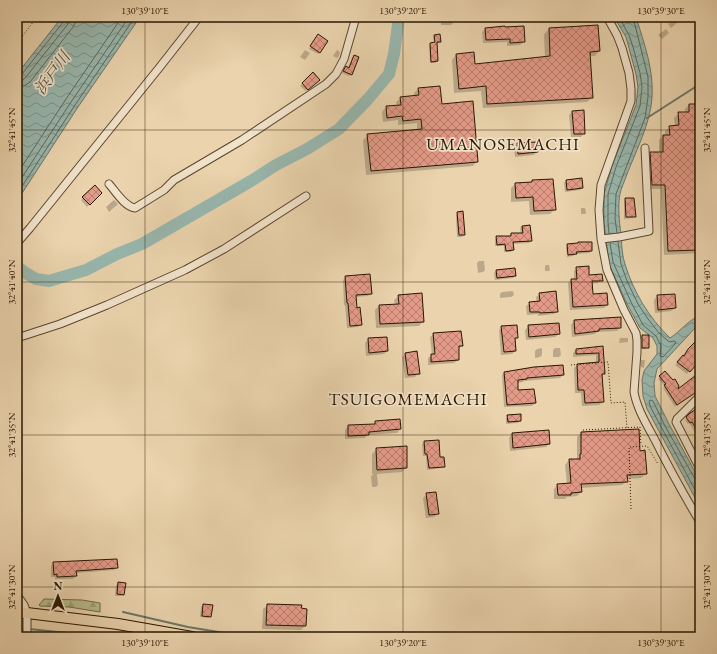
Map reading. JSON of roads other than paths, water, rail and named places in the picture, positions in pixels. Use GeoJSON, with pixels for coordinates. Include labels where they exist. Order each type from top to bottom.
{"type":"FeatureCollection","features":[{"type":"Feature","properties":{"kind":"highway"},"geometry":{"type":"LineString","coordinates":[[22,613],[118,624],[192,637]]}},
{"type":"Feature","properties":{"kind":"street"},"geometry":{"type":"LineString","coordinates":[[17,243],[199,17]]}},
{"type":"Feature","properties":{"kind":"street"},"geometry":{"type":"LineString","coordinates":[[109,184],[126,203],[132,208],[135,208],[164,190],[174,180],[242,140],[326,84],[336,74],[344,59],[356,17]]}},
{"type":"Feature","properties":{"kind":"street"},"geometry":{"type":"LineString","coordinates":[[607,17],[622,48],[629,73],[631,89],[631,101],[601,185],[599,210],[607,270],[624,310],[636,332],[637,352],[634,392],[640,412],[670,470],[700,522]]}},
{"type":"Feature","properties":{"kind":"street"},"geometry":{"type":"LineString","coordinates":[[603,239],[649,231],[645,148]]}},
{"type":"Feature","properties":{"kind":"street"},"geometry":{"type":"LineString","coordinates":[[17,338],[60,324],[107,305],[185,270],[224,249],[306,196]]}},
{"type":"Feature","properties":{"kind":"street"},"geometry":{"type":"LineString","coordinates":[[700,396],[677,418],[676,422],[700,469]]}},
{"type":"Feature","properties":{"kind":"street"},"geometry":{"type":"LineString","coordinates":[[17,595],[24,605],[22,613],[26,637]]}},
{"type":"Feature","properties":{"kind":"water","name":"浜戸川"},"geometry":{"type":"Polygon","coordinates":[[[62,17],[140,17],[78,107],[17,201],[17,74],[62,17]]]}},
{"type":"Feature","properties":{"kind":"water"},"geometry":{"type":"Polygon","coordinates":[[[614,17],[636,17],[648,57],[652,87],[649,116],[619,198],[622,250],[625,264],[632,284],[643,304],[655,322],[670,338],[692,320],[700,316],[700,325],[696,327],[657,369],[654,383],[655,396],[700,481],[700,507],[647,409],[643,396],[642,380],[644,371],[657,354],[657,346],[653,338],[640,328],[627,304],[609,264],[604,223],[604,194],[612,166],[636,105],[638,87],[626,37],[614,17]]]}},
{"type":"Feature","properties":{"kind":"waterway"},"geometry":{"type":"LineString","coordinates":[[17,266],[36,279],[49,281],[86,270],[117,254],[142,244],[339,129],[368,99],[389,74],[394,54],[399,17]]}},
{"type":"Feature","properties":{"kind":"waterway"},"geometry":{"type":"LineString","coordinates":[[647,118],[700,84]]}},
{"type":"Feature","properties":{"kind":"waterway"},"geometry":{"type":"LineString","coordinates":[[123,612],[188,627],[249,637]]}},
{"type":"Feature","properties":{"kind":"waterway"},"geometry":{"type":"LineString","coordinates":[[17,628],[23,629]]}},
{"type":"Feature","properties":{"kind":"waterway"},"geometry":{"type":"LineString","coordinates":[[29,629],[106,637]]}},
{"type":"Feature","properties":{"kind":"district","name":"UMANOSEMACHI"},"geometry":{"type":"Point","coordinates":[503,144]}},
{"type":"Feature","properties":{"kind":"district","name":"TSUIGOMEMACHI"},"geometry":{"type":"Point","coordinates":[408,399]}}]}
